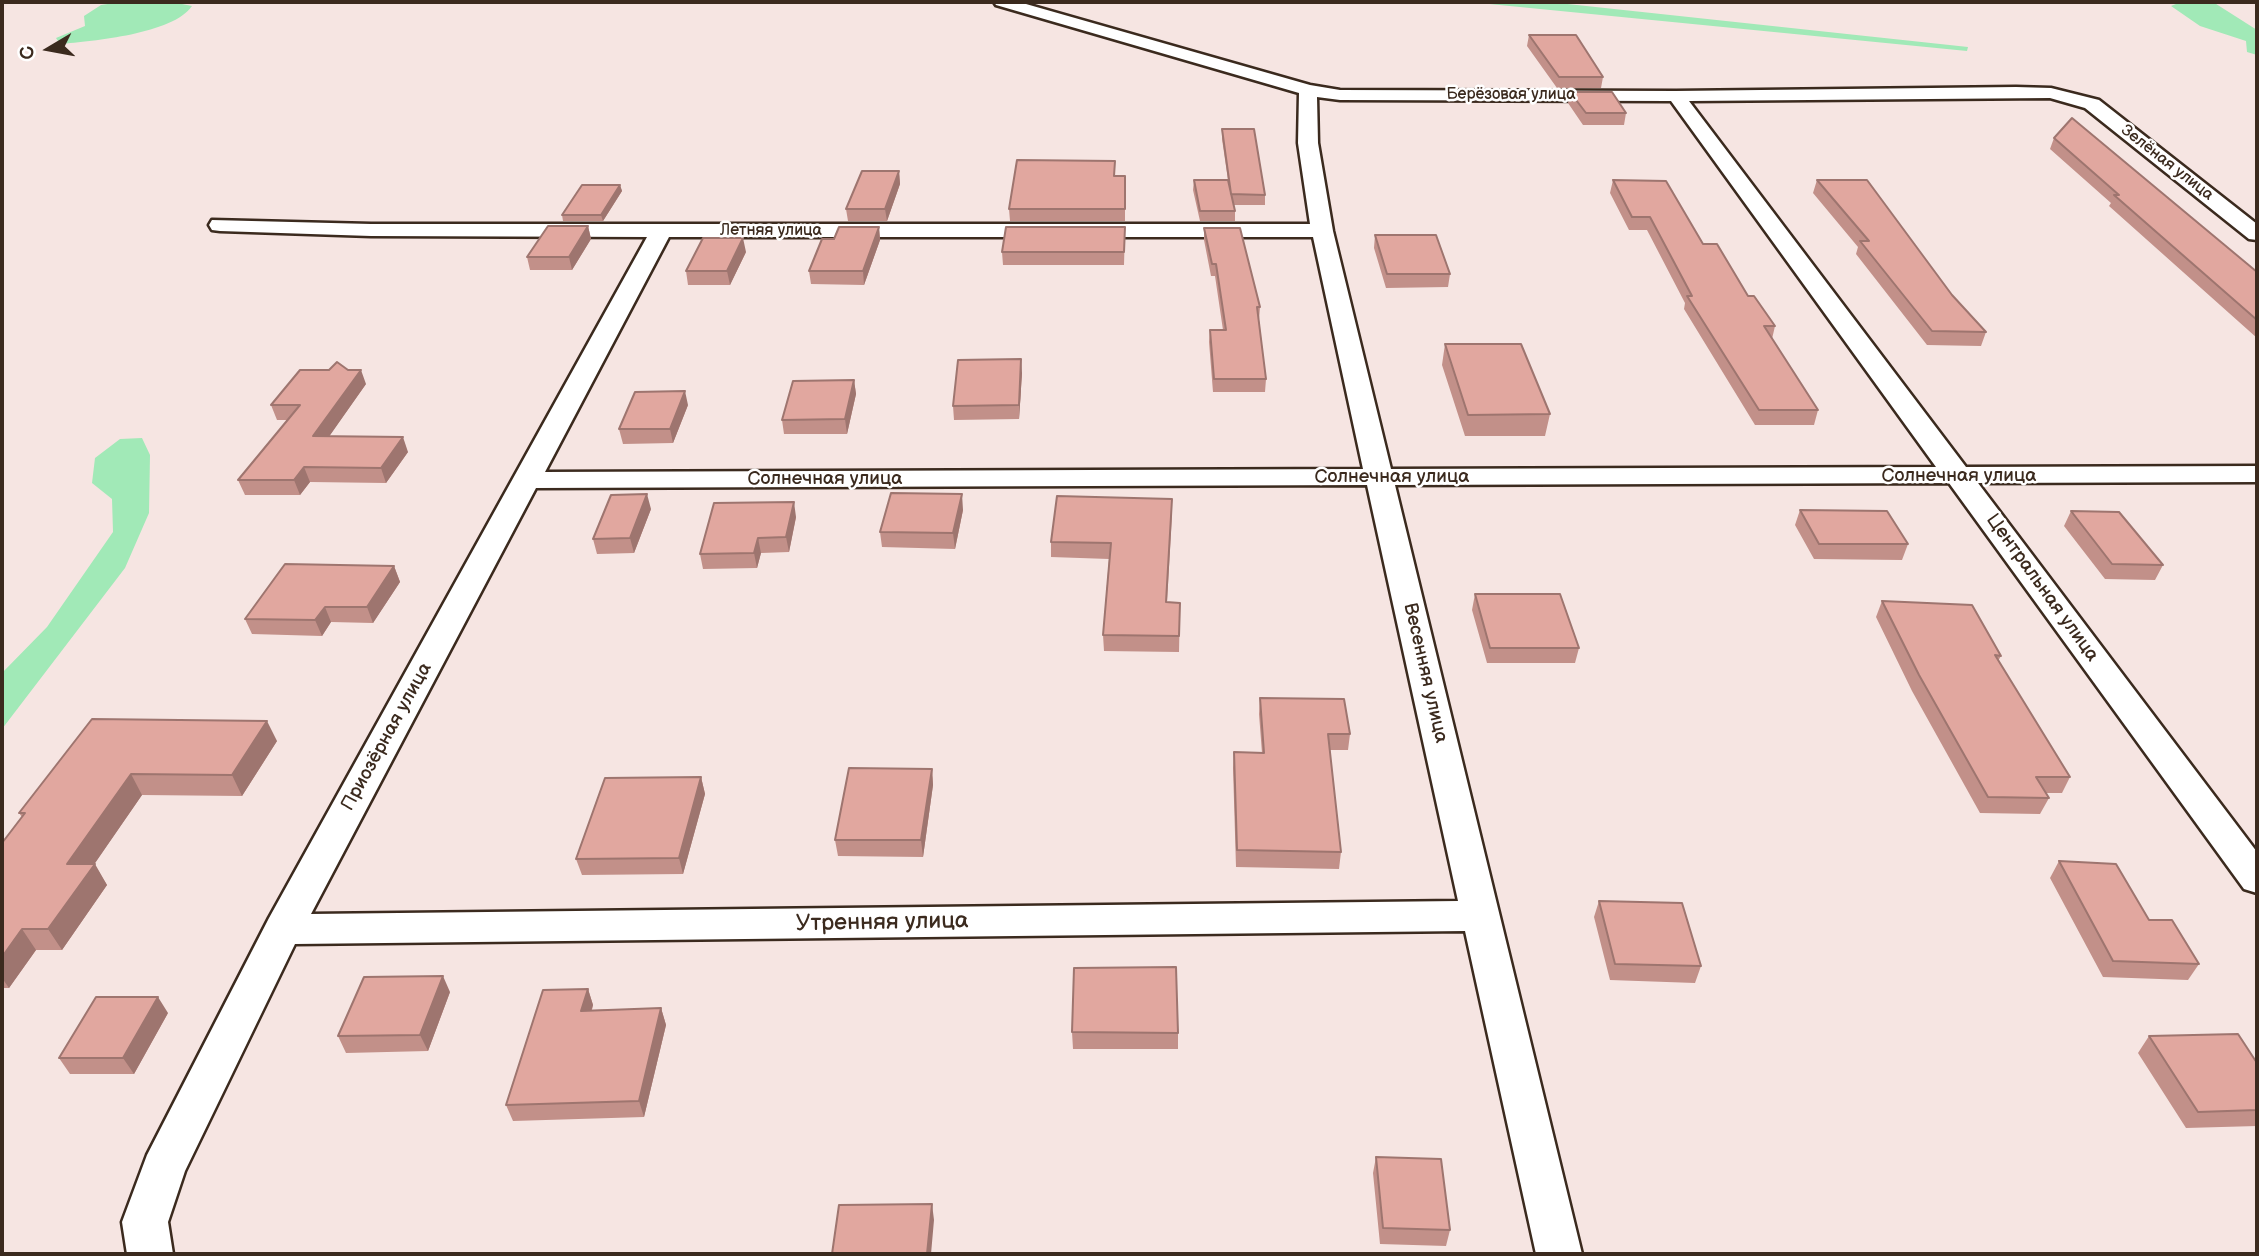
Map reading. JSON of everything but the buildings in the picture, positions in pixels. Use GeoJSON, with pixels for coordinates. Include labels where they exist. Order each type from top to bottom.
{"type":"FeatureCollection","features":[{"type":"Feature","properties":{"kind":"street","name":"Берёзовая улица"},"geometry":{"type":"LineString","coordinates":[[1002,2],[1308,90],[1340,94],[1676,96],[2016,92],[2074,97]]}},
{"type":"Feature","properties":{"kind":"street","name":"Весенняя улица"},"geometry":{"type":"LineString","coordinates":[[1308,90],[1305,115],[1322,231],[1559,1254]]}},
{"type":"Feature","properties":{"kind":"street","name":"Центральная улица"},"geometry":{"type":"LineString","coordinates":[[1676,96],[2257,879]]}},
{"type":"Feature","properties":{"kind":"street","name":"Зелёная улица"},"geometry":{"type":"LineString","coordinates":[[2074,97],[2092,104],[2257,234]]}},
{"type":"Feature","properties":{"kind":"street","name":"Летняя улица"},"geometry":{"type":"LineString","coordinates":[[220,225],[371,230],[1322,231]]}},
{"type":"Feature","properties":{"kind":"street","name":"Приозёрная улица"},"geometry":{"type":"LineString","coordinates":[[150,1254],[145,1222],[163,1169],[282,929],[661,231]]}},
{"type":"Feature","properties":{"kind":"street","name":"Солнечная улица"},"geometry":{"type":"LineString","coordinates":[[527,480],[2257,474]]}},
{"type":"Feature","properties":{"kind":"street","name":"Утренняя улица"},"geometry":{"type":"LineString","coordinates":[[282,929],[1482,916]]}},
{"type":"Feature","properties":{"kind":"green space"},"geometry":{"type":"Polygon","coordinates":[[[121,2],[172,2],[192,6],[182,16],[151,30],[60,44],[56,38],[85,26],[84,16],[101,5],[121,2]]]}},
{"type":"Feature","properties":{"kind":"green space"},"geometry":{"type":"Polygon","coordinates":[[[1469,2],[1549,2],[1968,47],[1967,51],[1469,2]]]}},
{"type":"Feature","properties":{"kind":"green space"},"geometry":{"type":"Polygon","coordinates":[[[2181,2],[2213,2],[2257,30],[2257,55],[2247,52],[2246,41],[2200,26],[2171,6],[2181,2]]]}},
{"type":"Feature","properties":{"kind":"green space"},"geometry":{"type":"Polygon","coordinates":[[[142,438],[150,455],[149,513],[125,568],[2,729],[2,673],[47,627],[113,532],[112,499],[92,483],[95,458],[120,439],[142,438]]]}}]}
